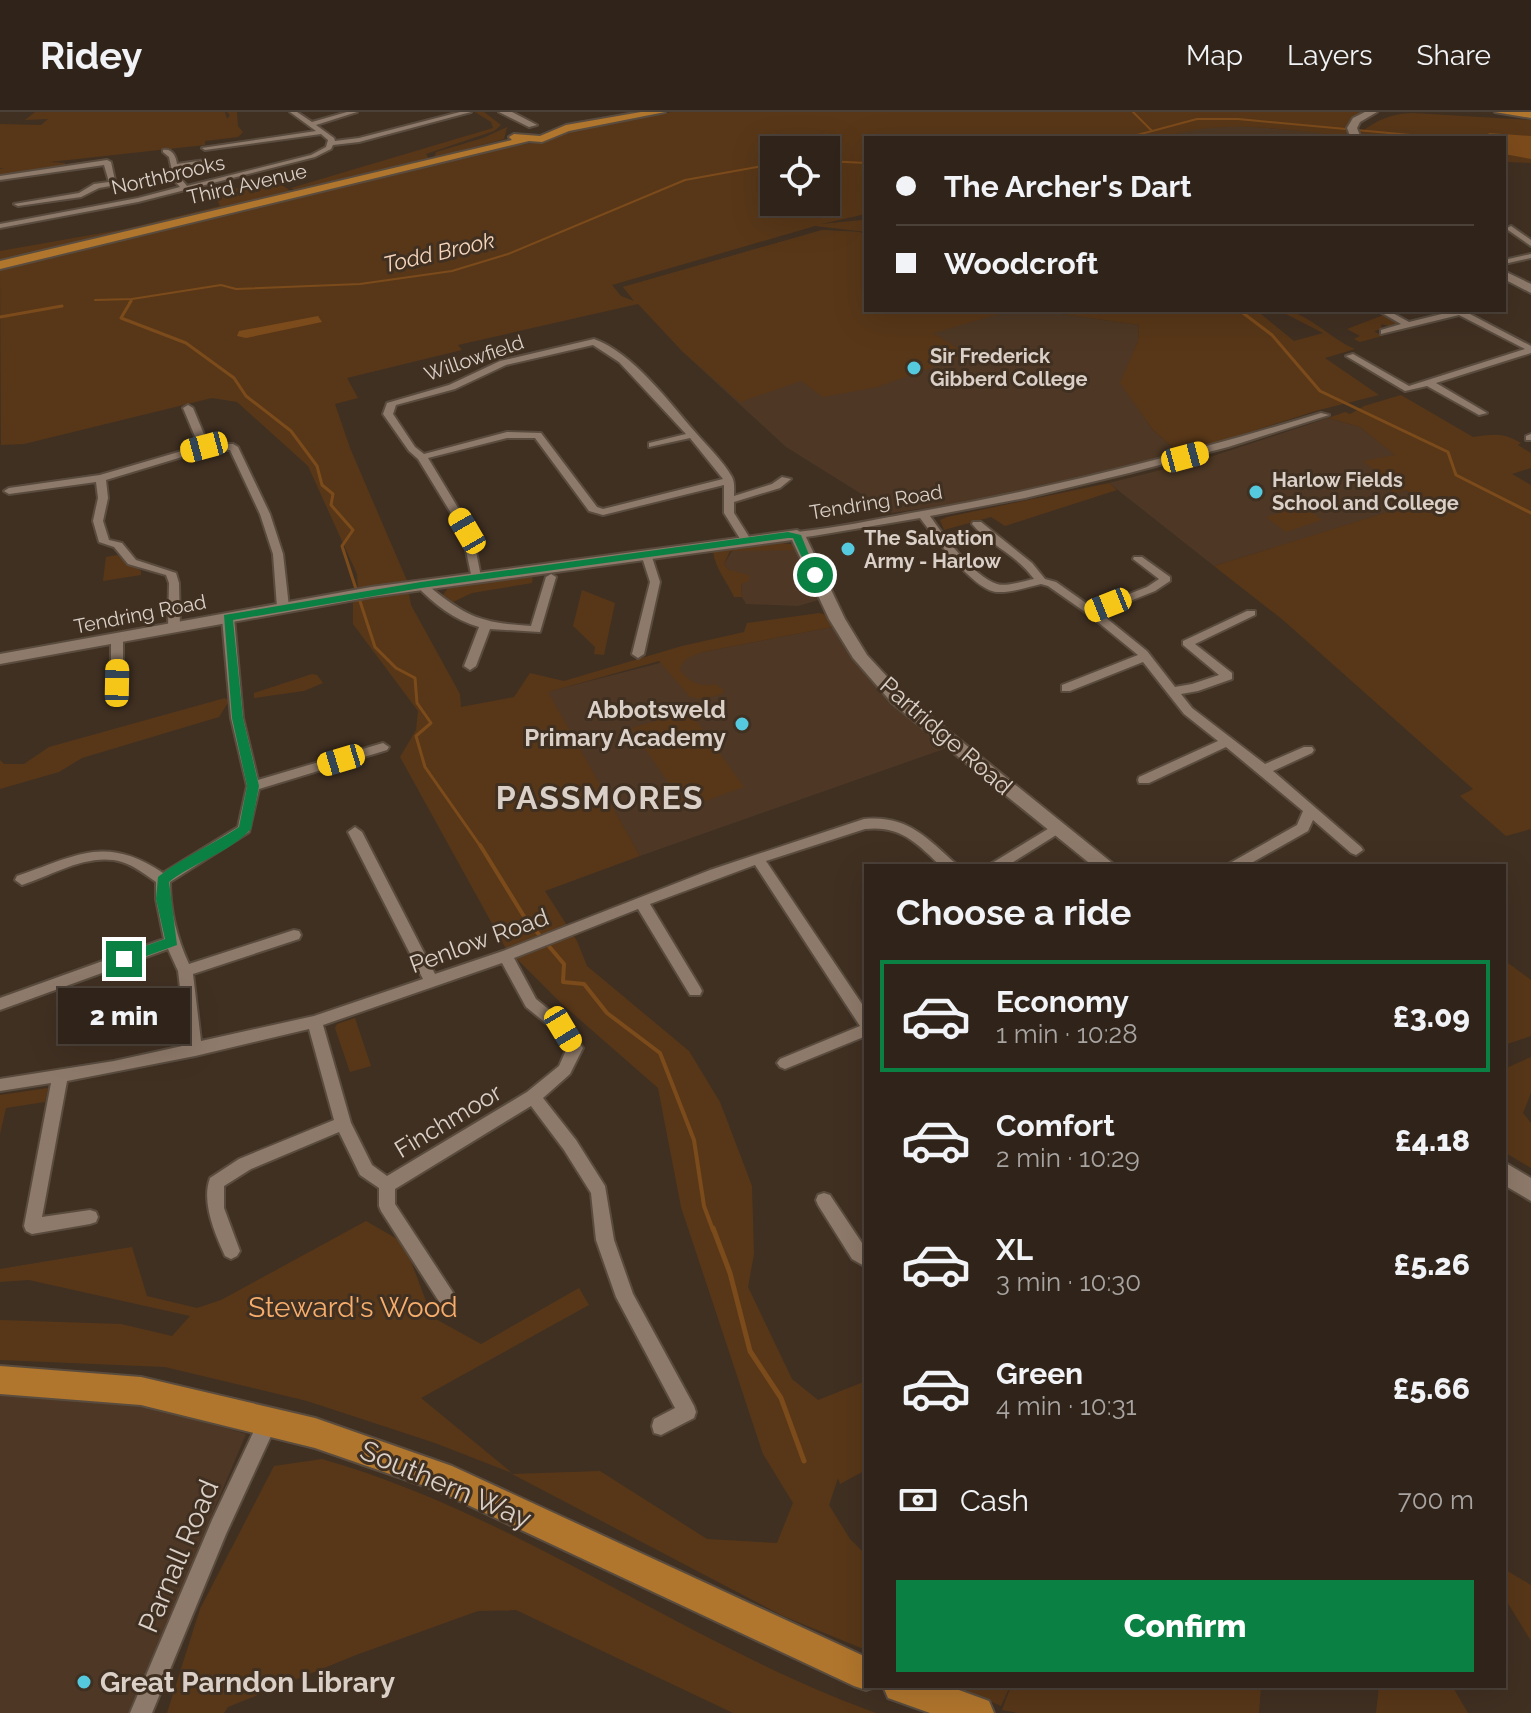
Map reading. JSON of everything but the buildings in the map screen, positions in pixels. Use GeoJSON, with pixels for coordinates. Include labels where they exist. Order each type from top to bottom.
{"type":"FeatureCollection","features":[{"type":"Feature","properties":{"kind":"main road"},"geometry":{"type":"LineString","coordinates":[[514,138],[534,125],[587,122],[645,112]]}},
{"type":"Feature","properties":{"kind":"main road"},"geometry":{"type":"LineString","coordinates":[[514,138],[542,139],[566,128],[660,112]]}},
{"type":"Feature","properties":{"kind":"main road"},"geometry":{"type":"LineString","coordinates":[[1500,112],[1531,115]]}},
{"type":"Feature","properties":{"kind":"main road"},"geometry":{"type":"LineString","coordinates":[[534,125],[551,129],[553,134]]}},
{"type":"Feature","properties":{"kind":"main road","name":"Third Avenue"},"geometry":{"type":"LineString","coordinates":[[0,265],[514,138]]}},
{"type":"Feature","properties":{"kind":"main road","name":"Southern Way"},"geometry":{"type":"LineString","coordinates":[[0,1380],[141,1391],[329,1437],[441,1477],[864,1673]]}},
{"type":"Feature","properties":{"kind":"main road"},"geometry":{"type":"LineString","coordinates":[[906,1688],[977,1713]]}},
{"type":"Feature","properties":{"kind":"street"},"geometry":{"type":"LineString","coordinates":[[293,112],[333,143]]}},
{"type":"Feature","properties":{"kind":"street"},"geometry":{"type":"LineString","coordinates":[[311,124],[354,112]]}},
{"type":"Feature","properties":{"kind":"street","name":"Northbrooks"},"geometry":{"type":"LineString","coordinates":[[0,212],[2,225],[186,189],[313,156],[326,151],[333,143],[359,140],[468,112]]}},
{"type":"Feature","properties":{"kind":"street"},"geometry":{"type":"LineString","coordinates":[[493,112],[510,122],[514,138]]}},
{"type":"Feature","properties":{"kind":"street"},"geometry":{"type":"LineString","coordinates":[[504,112],[534,125]]}},
{"type":"Feature","properties":{"kind":"street"},"geometry":{"type":"LineString","coordinates":[[1355,136],[1352,128],[1356,120],[1367,113]]}},
{"type":"Feature","properties":{"kind":"street","name":"Northbrooks"},"geometry":{"type":"LineString","coordinates":[[205,148],[322,132]]}},
{"type":"Feature","properties":{"kind":"street"},"geometry":{"type":"LineString","coordinates":[[165,151],[172,156],[178,180],[186,189]]}},
{"type":"Feature","properties":{"kind":"street","name":"Northbrooks"},"geometry":{"type":"LineString","coordinates":[[0,178],[107,162],[113,183],[40,206],[18,204]]}},
{"type":"Feature","properties":{"kind":"street"},"geometry":{"type":"LineString","coordinates":[[175,166],[205,162]]}},
{"type":"Feature","properties":{"kind":"street"},"geometry":{"type":"LineString","coordinates":[[1511,228],[1531,244]]}},
{"type":"Feature","properties":{"kind":"street"},"geometry":{"type":"LineString","coordinates":[[1506,262],[1531,256]]}},
{"type":"Feature","properties":{"kind":"street"},"geometry":{"type":"LineString","coordinates":[[1506,275],[1531,289]]}},
{"type":"Feature","properties":{"kind":"street"},"geometry":{"type":"LineString","coordinates":[[1385,312],[1408,325]]}},
{"type":"Feature","properties":{"kind":"street"},"geometry":{"type":"LineString","coordinates":[[1384,332],[1460,312]]}},
{"type":"Feature","properties":{"kind":"street"},"geometry":{"type":"LineString","coordinates":[[1466,312],[1531,350]]}},
{"type":"Feature","properties":{"kind":"street","name":"Willowfield"},"geometry":{"type":"LineString","coordinates":[[476,577],[467,531],[422,457],[412,449],[388,414],[392,403],[452,387],[503,363],[594,342],[606,346],[625,362],[692,435],[729,481]]}},
{"type":"Feature","properties":{"kind":"street"},"geometry":{"type":"LineString","coordinates":[[1350,356],[1408,389],[1531,350]]}},
{"type":"Feature","properties":{"kind":"street"},"geometry":{"type":"LineString","coordinates":[[1429,383],[1482,413]]}},
{"type":"Feature","properties":{"kind":"street"},"geometry":{"type":"LineString","coordinates":[[188,408],[204,447]]}},
{"type":"Feature","properties":{"kind":"street","name":"Tendring Road"},"geometry":{"type":"LineString","coordinates":[[0,659],[421,585],[797,535],[923,514],[1137,470],[1324,415]]}},
{"type":"Feature","properties":{"kind":"street"},"geometry":{"type":"LineString","coordinates":[[422,457],[507,435],[538,435],[593,509],[603,512],[729,481],[729,513],[746,540]]}},
{"type":"Feature","properties":{"kind":"street"},"geometry":{"type":"LineString","coordinates":[[652,445],[692,435]]}},
{"type":"Feature","properties":{"kind":"street"},"geometry":{"type":"LineString","coordinates":[[9,491],[101,478],[204,447],[233,447],[265,514],[278,554],[283,607]]}},
{"type":"Feature","properties":{"kind":"street"},"geometry":{"type":"LineString","coordinates":[[101,478],[103,498],[98,521],[104,542],[118,545],[132,562],[171,573],[174,583],[174,627]]}},
{"type":"Feature","properties":{"kind":"street"},"geometry":{"type":"LineString","coordinates":[[731,500],[786,479]]}},
{"type":"Feature","properties":{"kind":"street"},"geometry":{"type":"LineString","coordinates":[[923,514],[948,549],[983,581],[997,589],[1041,581],[1057,587],[1092,612],[1144,657],[1188,711],[1264,770],[1356,850]]}},
{"type":"Feature","properties":{"kind":"street"},"geometry":{"type":"LineString","coordinates":[[977,524],[988,537],[1036,572],[1041,581]]}},
{"type":"Feature","properties":{"kind":"street","name":"Partridge Road"},"geometry":{"type":"LineString","coordinates":[[797,535],[837,619],[861,658],[898,699],[1103,864]]}},
{"type":"Feature","properties":{"kind":"street"},"geometry":{"type":"LineString","coordinates":[[638,654],[655,582],[646,554]]}},
{"type":"Feature","properties":{"kind":"street"},"geometry":{"type":"LineString","coordinates":[[1092,612],[1150,589],[1166,579],[1138,559]]}},
{"type":"Feature","properties":{"kind":"street"},"geometry":{"type":"LineString","coordinates":[[421,585],[462,618],[485,627],[536,630],[551,577]]}},
{"type":"Feature","properties":{"kind":"street"},"geometry":{"type":"LineString","coordinates":[[1174,691],[1194,688],[1228,676],[1187,643],[1251,613]]}},
{"type":"Feature","properties":{"kind":"street"},"geometry":{"type":"LineString","coordinates":[[163,880],[182,865],[244,829],[253,786],[237,718],[228,618]]}},
{"type":"Feature","properties":{"kind":"street"},"geometry":{"type":"LineString","coordinates":[[470,666],[485,627]]}},
{"type":"Feature","properties":{"kind":"street"},"geometry":{"type":"LineString","coordinates":[[117,640],[117,683]]}},
{"type":"Feature","properties":{"kind":"street"},"geometry":{"type":"LineString","coordinates":[[1066,688],[1144,657]]}},
{"type":"Feature","properties":{"kind":"street"},"geometry":{"type":"LineString","coordinates":[[1144,780],[1227,742]]}},
{"type":"Feature","properties":{"kind":"street"},"geometry":{"type":"LineString","coordinates":[[253,786],[383,747]]}},
{"type":"Feature","properties":{"kind":"street"},"geometry":{"type":"LineString","coordinates":[[1264,770],[1308,750]]}},
{"type":"Feature","properties":{"kind":"street"},"geometry":{"type":"LineString","coordinates":[[1241,864],[1303,828],[1309,811]]}},
{"type":"Feature","properties":{"kind":"street","name":"Penlow Road"},"geometry":{"type":"LineString","coordinates":[[0,1085],[195,1050],[315,1022],[506,956],[757,858],[883,820],[907,828],[948,864]]}},
{"type":"Feature","properties":{"kind":"street"},"geometry":{"type":"LineString","coordinates":[[1000,864],[1056,829]]}},
{"type":"Feature","properties":{"kind":"street"},"geometry":{"type":"LineString","coordinates":[[355,832],[432,982]]}},
{"type":"Feature","properties":{"kind":"street"},"geometry":{"type":"LineString","coordinates":[[22,880],[90,857],[114,854],[131,860],[163,880]]}},
{"type":"Feature","properties":{"kind":"street"},"geometry":{"type":"LineString","coordinates":[[757,858],[864,1019]]}},
{"type":"Feature","properties":{"kind":"street"},"geometry":{"type":"LineString","coordinates":[[163,880],[163,899],[172,942],[185,971],[195,1050]]}},
{"type":"Feature","properties":{"kind":"street"},"geometry":{"type":"LineString","coordinates":[[642,903],[695,991]]}},
{"type":"Feature","properties":{"kind":"street"},"geometry":{"type":"LineString","coordinates":[[185,971],[294,935]]}},
{"type":"Feature","properties":{"kind":"street"},"geometry":{"type":"LineString","coordinates":[[0,1004],[172,942]]}},
{"type":"Feature","properties":{"kind":"street","name":"Finchmoor"},"geometry":{"type":"LineString","coordinates":[[387,1185],[533,1097],[565,1070],[575,1048],[563,1029],[531,1003],[506,956]]}},
{"type":"Feature","properties":{"kind":"street","name":"Finchmoor"},"geometry":{"type":"LineString","coordinates":[[315,1022],[343,1123],[366,1170],[387,1185]]}},
{"type":"Feature","properties":{"kind":"street"},"geometry":{"type":"LineString","coordinates":[[785,1063],[864,1031]]}},
{"type":"Feature","properties":{"kind":"street"},"geometry":{"type":"LineString","coordinates":[[60,1076],[32,1226],[90,1217]]}},
{"type":"Feature","properties":{"kind":"street","name":"Finchmoor"},"geometry":{"type":"LineString","coordinates":[[533,1097],[570,1145],[599,1191],[605,1240],[625,1297],[687,1412],[661,1426]]}},
{"type":"Feature","properties":{"kind":"street"},"geometry":{"type":"LineString","coordinates":[[231,1251],[216,1208],[216,1183],[245,1164],[343,1123]]}},
{"type":"Feature","properties":{"kind":"street"},"geometry":{"type":"LineString","coordinates":[[1506,1173],[1531,1191]]}},
{"type":"Feature","properties":{"kind":"street","name":"Finchmoor"},"geometry":{"type":"LineString","coordinates":[[387,1185],[387,1206],[446,1297]]}},
{"type":"Feature","properties":{"kind":"street"},"geometry":{"type":"LineString","coordinates":[[824,1200],[864,1258]]}},
{"type":"Feature","properties":{"kind":"street","name":"Parnall Road"},"geometry":{"type":"LineString","coordinates":[[141,1713],[219,1527],[268,1423]]}},
{"type":"Feature","properties":{"kind":"shaded area"},"geometry":{"type":"Polygon","coordinates":[[[1234,125],[1348,136],[1168,136],[1192,128],[1234,125]]]}},
{"type":"Feature","properties":{"kind":"shaded area"},"geometry":{"type":"Polygon","coordinates":[[[1489,133],[1531,136],[1531,159],[1506,154],[1506,136],[1487,136],[1489,133]]]}},
{"type":"Feature","properties":{"kind":"shaded area","name":"Sir Frederick Gibberd College"},"geometry":{"type":"Polygon","coordinates":[[[822,230],[860,232],[864,235],[864,312],[1048,312],[1139,325],[1138,341],[1121,383],[1153,430],[1180,454],[985,499],[892,513],[786,447],[683,352],[623,287],[822,230]]]}},
{"type":"Feature","properties":{"kind":"shaded area"},"geometry":{"type":"Polygon","coordinates":[[[318,316],[322,322],[246,338],[237,336],[239,331],[318,316]]]}},
{"type":"Feature","properties":{"kind":"shaded area","name":"Harlow Fields School and College"},"geometry":{"type":"Polygon","coordinates":[[[1328,418],[1360,427],[1396,455],[1376,460],[1380,474],[1372,478],[1394,493],[1406,490],[1424,501],[1214,566],[1109,483],[1201,460],[1328,418]]]}},
{"type":"Feature","properties":{"kind":"shaded area"},"geometry":{"type":"Polygon","coordinates":[[[734,548],[800,550],[822,599],[798,606],[746,604],[741,584],[724,564],[734,548]]]}},
{"type":"Feature","properties":{"kind":"shaded area","name":"Abbotsweld Primary Academy"},"geometry":{"type":"Polygon","coordinates":[[[832,627],[854,660],[944,749],[640,856],[547,692],[703,652],[832,627]]]}},
{"type":"Feature","properties":{"kind":"shaded area"},"geometry":{"type":"Polygon","coordinates":[[[46,1394],[146,1406],[246,1434],[128,1713],[0,1713],[0,1396],[46,1394]]]}},
{"type":"Feature","properties":{"kind":"green space"},"geometry":{"type":"Polygon","coordinates":[[[35,112],[225,112],[227,119],[230,115],[227,112],[237,112],[238,126],[243,132],[238,137],[205,141],[205,145],[50,162],[65,163],[65,168],[0,177],[0,169],[4,168],[0,168],[0,124],[41,125],[48,119],[25,120],[35,112]]]}},
{"type":"Feature","properties":{"kind":"green space"},"geometry":{"type":"Polygon","coordinates":[[[475,112],[484,112],[501,125],[494,131],[426,154],[429,159],[296,191],[291,188],[493,128],[491,122],[475,112]]]}},
{"type":"Feature","properties":{"kind":"green space"},"geometry":{"type":"Polygon","coordinates":[[[672,112],[1361,112],[1350,136],[1232,127],[1170,136],[864,136],[864,214],[821,224],[862,220],[864,232],[815,226],[612,285],[621,296],[634,301],[623,287],[822,230],[860,232],[864,235],[864,312],[1005,312],[934,333],[967,355],[877,387],[823,397],[801,381],[740,402],[683,352],[638,304],[458,345],[462,350],[347,378],[358,398],[335,404],[350,448],[408,583],[358,591],[357,574],[308,466],[237,402],[212,398],[24,444],[1,445],[0,269],[495,149],[545,141],[567,131],[672,112]]]}},
{"type":"Feature","properties":{"kind":"green space"},"geometry":{"type":"Polygon","coordinates":[[[1413,113],[1531,120],[1531,163],[1506,162],[1506,136],[1362,136],[1361,132],[1392,116],[1413,113]]]}},
{"type":"Feature","properties":{"kind":"green space"},"geometry":{"type":"Polygon","coordinates":[[[507,127],[504,139],[434,158],[436,152],[483,138],[507,127]]]}},
{"type":"Feature","properties":{"kind":"green space"},"geometry":{"type":"Polygon","coordinates":[[[276,181],[292,192],[0,261],[0,251],[125,229],[220,206],[214,192],[276,181]]]}},
{"type":"Feature","properties":{"kind":"green space"},"geometry":{"type":"Polygon","coordinates":[[[1048,312],[1258,312],[1294,341],[1323,333],[1282,312],[1291,312],[1355,349],[1325,358],[1379,395],[1319,410],[1180,454],[1153,430],[1120,383],[1138,341],[1139,325],[1048,312]]]}},
{"type":"Feature","properties":{"kind":"green space"},"geometry":{"type":"Polygon","coordinates":[[[1386,314],[1403,324],[1381,324],[1382,329],[1374,331],[1382,336],[1360,342],[1354,339],[1360,336],[1347,329],[1386,314]]]}},
{"type":"Feature","properties":{"kind":"green space"},"geometry":{"type":"Polygon","coordinates":[[[1401,395],[1473,437],[1503,435],[1521,443],[1518,445],[1531,453],[1531,468],[1512,474],[1531,485],[1531,829],[1506,836],[1460,796],[1473,789],[1283,620],[1214,566],[1423,501],[1406,490],[1395,493],[1372,478],[1379,474],[1363,461],[1395,455],[1360,427],[1328,418],[1345,412],[1350,414],[1364,406],[1401,395]]]}},
{"type":"Feature","properties":{"kind":"green space"},"geometry":{"type":"Polygon","coordinates":[[[1109,483],[1117,490],[1005,526],[991,517],[944,530],[940,520],[947,517],[1109,483]]]}},
{"type":"Feature","properties":{"kind":"green space"},"geometry":{"type":"Polygon","coordinates":[[[1302,505],[1322,520],[1286,532],[1266,517],[1302,505]]]}},
{"type":"Feature","properties":{"kind":"green space"},"geometry":{"type":"Polygon","coordinates":[[[774,542],[798,545],[800,550],[730,551],[724,564],[729,570],[749,575],[749,581],[741,584],[742,597],[734,597],[713,551],[724,546],[774,542]]]}},
{"type":"Feature","properties":{"kind":"green space"},"geometry":{"type":"Polygon","coordinates":[[[117,555],[141,571],[141,575],[103,581],[106,557],[117,555]]]}},
{"type":"Feature","properties":{"kind":"green space"},"geometry":{"type":"Polygon","coordinates":[[[533,576],[532,583],[472,593],[453,602],[443,595],[448,588],[533,576]]]}},
{"type":"Feature","properties":{"kind":"green space"},"geometry":{"type":"Polygon","coordinates":[[[582,590],[615,603],[604,655],[594,654],[595,647],[573,626],[582,590]]]}},
{"type":"Feature","properties":{"kind":"green space"},"geometry":{"type":"Polygon","coordinates":[[[377,594],[409,594],[411,605],[460,694],[461,707],[514,697],[530,673],[564,681],[682,646],[744,632],[747,623],[819,613],[828,615],[832,627],[703,652],[683,663],[680,670],[687,678],[700,684],[715,684],[724,690],[722,694],[703,699],[690,697],[659,661],[548,692],[640,856],[545,891],[577,941],[587,966],[689,1051],[720,1102],[752,1186],[754,1254],[748,1287],[792,1379],[818,1400],[864,1382],[864,1471],[840,1484],[838,1478],[829,1505],[850,1539],[864,1553],[864,1649],[783,1616],[512,1474],[600,1471],[707,1539],[777,1543],[793,1503],[763,1454],[681,1207],[658,1088],[562,1004],[505,947],[400,757],[416,730],[418,711],[353,624],[353,602],[377,594]]]}},
{"type":"Feature","properties":{"kind":"green space"},"geometry":{"type":"Polygon","coordinates":[[[312,674],[323,683],[304,691],[254,698],[254,693],[312,674]]]}},
{"type":"Feature","properties":{"kind":"green space"},"geometry":{"type":"Polygon","coordinates":[[[225,698],[229,701],[219,717],[82,758],[59,772],[0,789],[0,760],[4,764],[24,764],[49,747],[225,698]]]}},
{"type":"Feature","properties":{"kind":"green space"},"geometry":{"type":"Polygon","coordinates":[[[689,711],[744,787],[686,808],[631,728],[689,711]]]}},
{"type":"Feature","properties":{"kind":"green space"},"geometry":{"type":"Polygon","coordinates":[[[1506,961],[1531,980],[1531,1036],[1506,1044],[1506,961]]]}},
{"type":"Feature","properties":{"kind":"green space"},"geometry":{"type":"Polygon","coordinates":[[[355,1018],[371,1066],[350,1072],[335,1028],[337,1024],[355,1018]]]}},
{"type":"Feature","properties":{"kind":"green space"},"geometry":{"type":"Polygon","coordinates":[[[1531,1057],[1531,1093],[1523,1113],[1531,1123],[1531,1168],[1506,1153],[1506,1068],[1531,1057]]]}},
{"type":"Feature","properties":{"kind":"green space"},"geometry":{"type":"Polygon","coordinates":[[[48,1088],[45,1102],[6,1108],[0,1134],[0,1095],[48,1088]]]}},
{"type":"Feature","properties":{"kind":"green space","name":"Steward's Wood"},"geometry":{"type":"Polygon","coordinates":[[[366,1221],[404,1243],[432,1317],[481,1344],[579,1288],[589,1305],[421,1398],[512,1473],[435,1443],[307,1401],[165,1367],[0,1360],[0,1320],[121,1324],[172,1336],[190,1316],[29,1280],[0,1282],[0,1269],[132,1247],[147,1296],[197,1308],[221,1300],[366,1221]]]}},
{"type":"Feature","properties":{"kind":"green space"},"geometry":{"type":"Polygon","coordinates":[[[322,1459],[395,1483],[465,1513],[737,1652],[805,1685],[876,1713],[733,1713],[516,1610],[478,1611],[356,1655],[228,1707],[224,1713],[167,1713],[200,1609],[274,1466],[322,1459]]]}},
{"type":"Feature","properties":{"kind":"green space"},"geometry":{"type":"Polygon","coordinates":[[[1506,1570],[1531,1585],[1531,1641],[1506,1600],[1506,1570]]]}},
{"type":"Feature","properties":{"kind":"green space"},"geometry":{"type":"Polygon","coordinates":[[[958,1688],[1009,1688],[1001,1706],[958,1688]]]}},
{"type":"Feature","properties":{"kind":"green space"},"geometry":{"type":"Polygon","coordinates":[[[1010,1688],[1261,1688],[1259,1713],[1018,1713],[1002,1710],[1010,1688]]]}},
{"type":"Feature","properties":{"kind":"green space"},"geometry":{"type":"Polygon","coordinates":[[[1379,1688],[1453,1688],[1468,1713],[1376,1713],[1379,1688]]]}},
{"type":"Feature","properties":{"kind":"waterway"},"geometry":{"type":"LineString","coordinates":[[1133,112],[1151,130]]}},
{"type":"Feature","properties":{"kind":"waterway","name":"Todd Brook"},"geometry":{"type":"LineString","coordinates":[[1133,136],[1197,119],[1238,119],[1421,136]]}},
{"type":"Feature","properties":{"kind":"waterway","name":"Todd Brook"},"geometry":{"type":"LineString","coordinates":[[840,162],[864,163]]}},
{"type":"Feature","properties":{"kind":"waterway","name":"Todd Brook"},"geometry":{"type":"LineString","coordinates":[[132,299],[221,285],[236,289],[360,284],[452,271],[508,254],[685,180],[760,167]]}},
{"type":"Feature","properties":{"kind":"waterway","name":"Todd Brook"},"geometry":{"type":"LineString","coordinates":[[95,300],[132,299]]}},
{"type":"Feature","properties":{"kind":"waterway","name":"Todd Brook"},"geometry":{"type":"LineString","coordinates":[[129,303],[132,299]]}},
{"type":"Feature","properties":{"kind":"waterway"},"geometry":{"type":"LineString","coordinates":[[131,301],[121,318],[186,343],[234,378],[246,396],[291,431],[317,466],[322,485],[333,494],[331,505],[353,530],[342,546],[375,647],[396,668],[415,678],[417,703],[431,723],[416,736],[425,767],[481,847]]}},
{"type":"Feature","properties":{"kind":"waterway","name":"Todd Brook"},"geometry":{"type":"LineString","coordinates":[[0,317],[62,306]]}},
{"type":"Feature","properties":{"kind":"waterway"},"geometry":{"type":"LineString","coordinates":[[1242,312],[1272,335],[1320,391],[1448,452],[1456,475],[1531,513]]}},
{"type":"Feature","properties":{"kind":"waterway"},"geometry":{"type":"LineString","coordinates":[[480,845],[525,918],[564,964],[563,982],[584,984],[607,1013],[660,1053],[694,1140],[704,1206],[713,1230]]}},
{"type":"Feature","properties":{"kind":"waterway"},"geometry":{"type":"LineString","coordinates":[[713,1228],[730,1273],[750,1351],[781,1398],[804,1461]]}},
{"type":"Feature","properties":{"kind":"place","name":"Sir Frederick Gibberd College"},"geometry":{"type":"Point","coordinates":[914,368]}},
{"type":"Feature","properties":{"kind":"place","name":"Harlow Fields School and College"},"geometry":{"type":"Point","coordinates":[1256,492]}},
{"type":"Feature","properties":{"kind":"place","name":"The Salvation Army - Harlow"},"geometry":{"type":"Point","coordinates":[848,549]}},
{"type":"Feature","properties":{"kind":"place","name":"Abbotsweld Primary Academy"},"geometry":{"type":"Point","coordinates":[742,724]}},
{"type":"Feature","properties":{"kind":"place","name":"Great Parndon Library"},"geometry":{"type":"Point","coordinates":[84,1682]}},
{"type":"Feature","properties":{"kind":"district","name":"PASSMORES"},"geometry":{"type":"Point","coordinates":[600,798]}},
{"type":"Feature","properties":{"kind":"route"},"geometry":{"type":"LineString","coordinates":[[124,959],[172,942],[163,899],[163,880],[182,865],[244,829],[253,786],[237,718],[228,618],[421,585],[788,535],[797,535],[815,575]]}}]}
